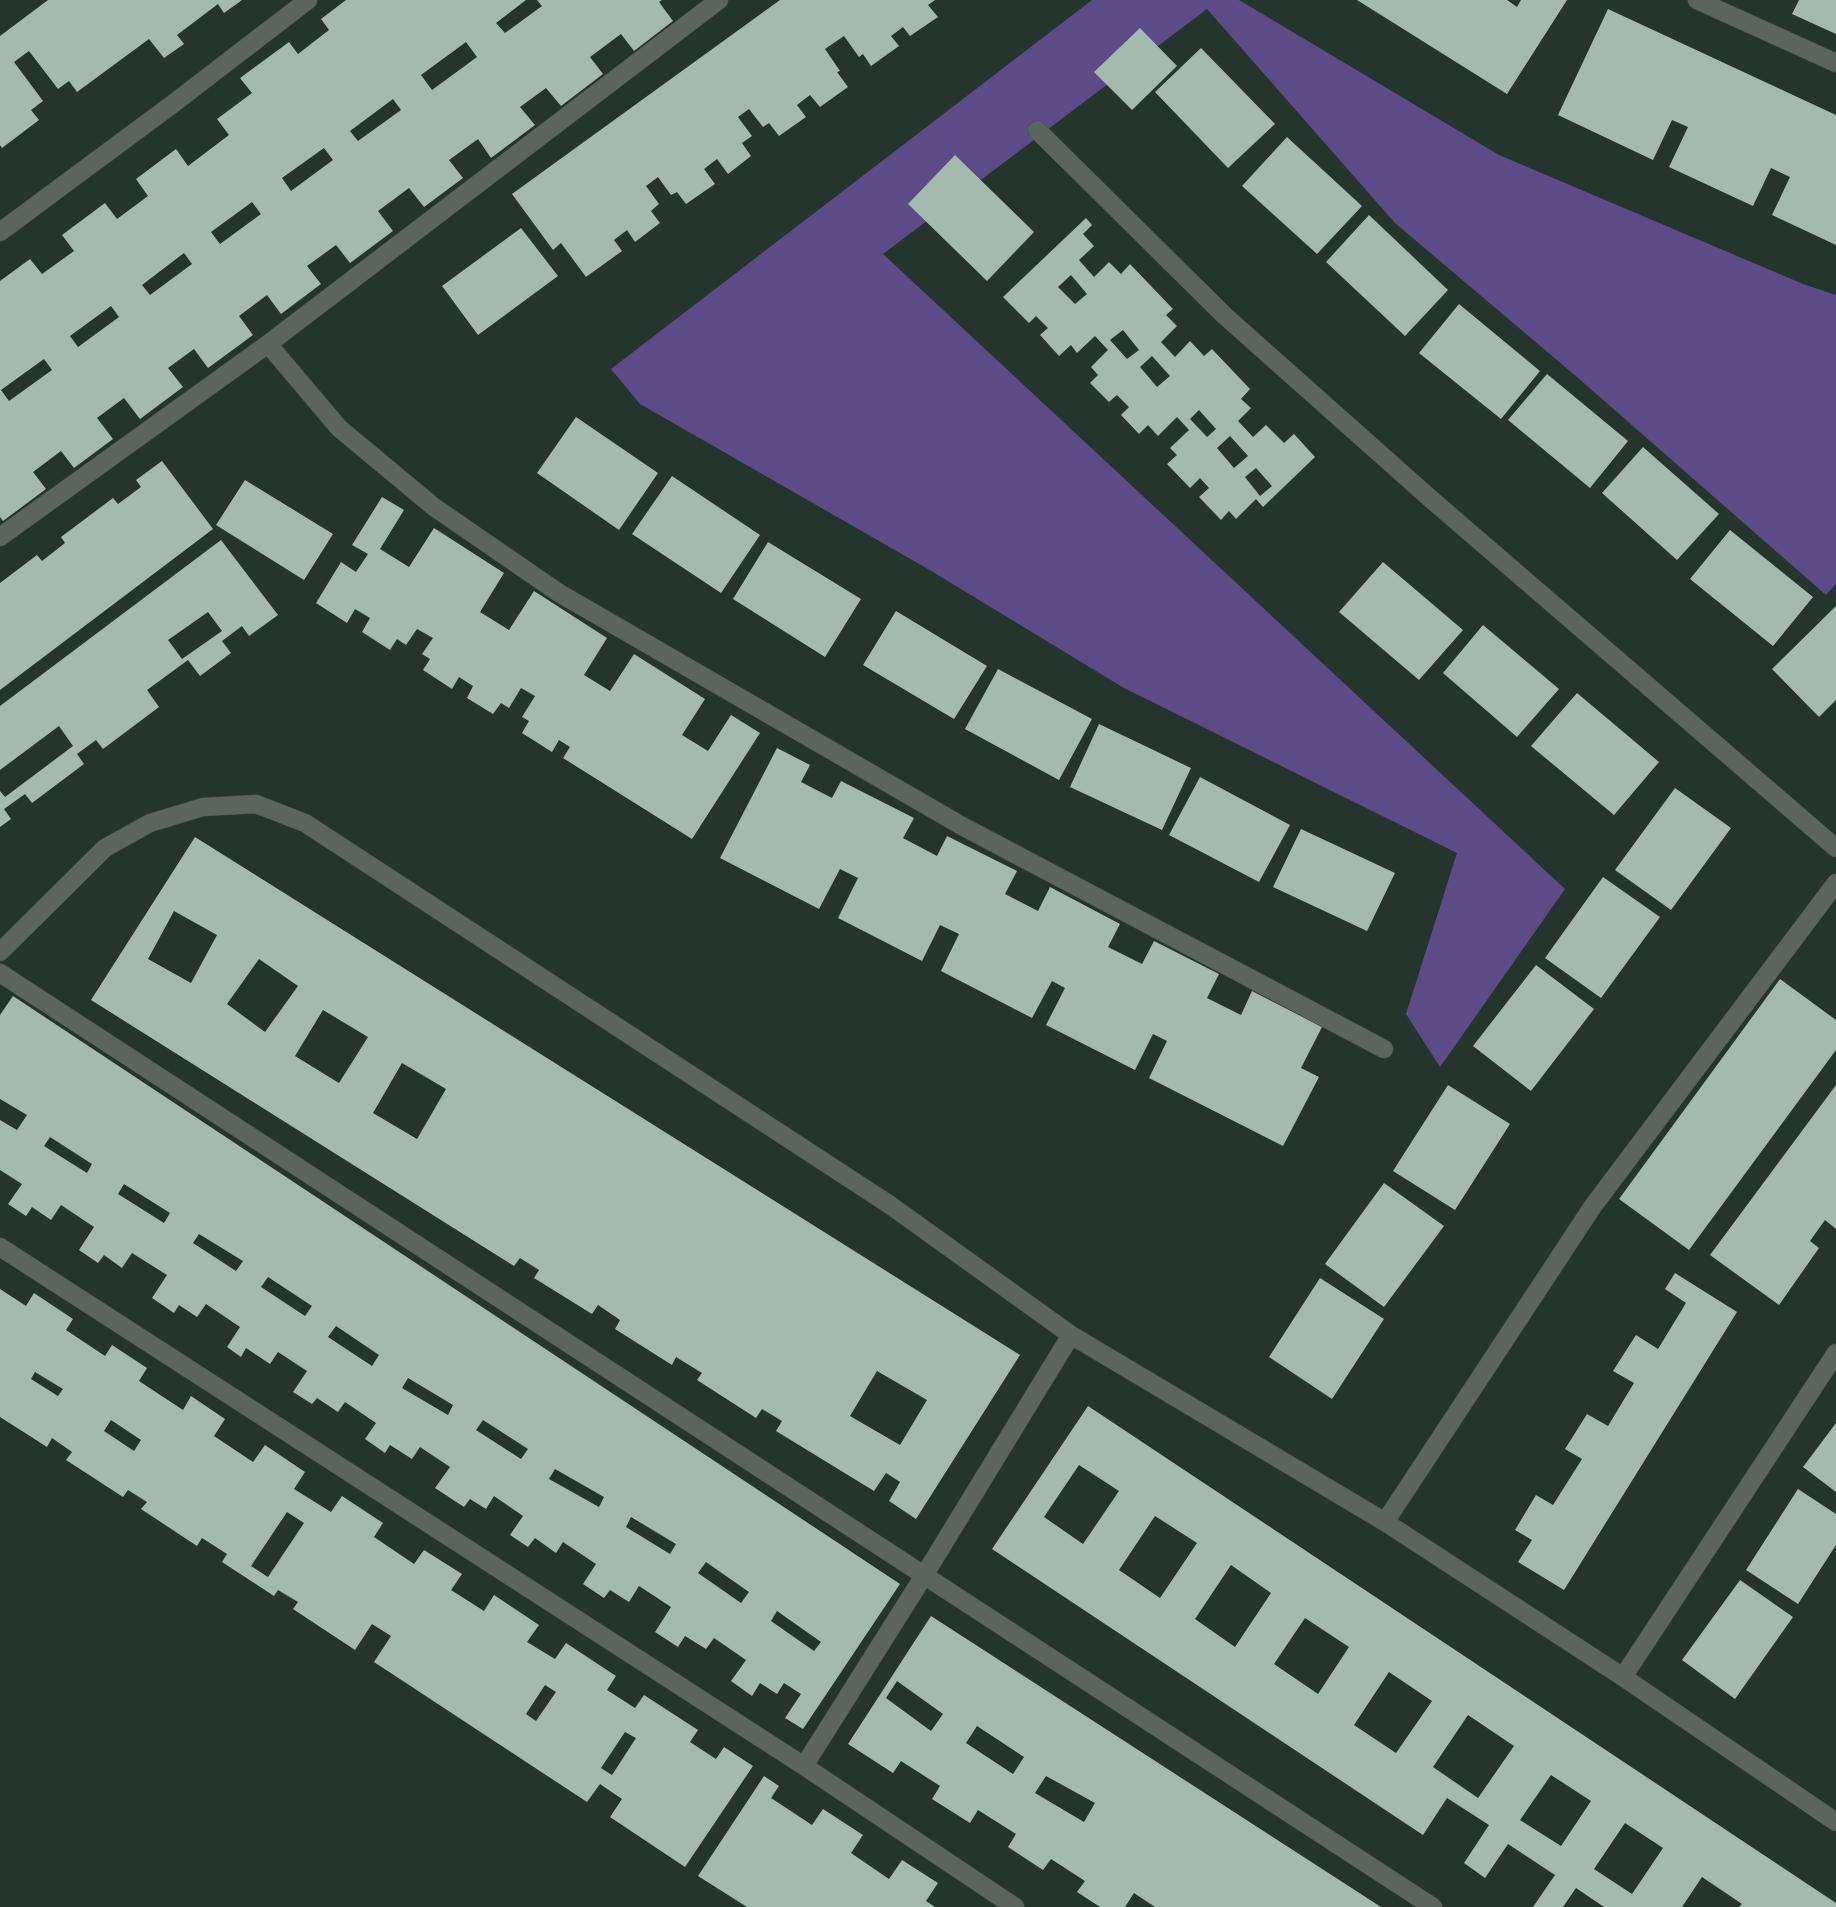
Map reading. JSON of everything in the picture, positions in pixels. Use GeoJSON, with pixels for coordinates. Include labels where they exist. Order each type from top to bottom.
{"type":"FeatureCollection","features":[{"type":"Feature","properties":{"kind":"street"},"geometry":{"type":"LineString","coordinates":[[0,232],[308,0]]}},
{"type":"Feature","properties":{"kind":"street"},"geometry":{"type":"LineString","coordinates":[[0,537],[268,344],[719,0]]}},
{"type":"Feature","properties":{"kind":"street"},"geometry":{"type":"LineString","coordinates":[[1697,0],[1836,63]]}},
{"type":"Feature","properties":{"kind":"street"},"geometry":{"type":"LineString","coordinates":[[1037,130],[1225,316],[1432,500],[1836,848]]}},
{"type":"Feature","properties":{"kind":"street"},"geometry":{"type":"LineString","coordinates":[[268,344],[339,428],[434,507],[559,593],[962,826],[1384,1049]]}},
{"type":"Feature","properties":{"kind":"street"},"geometry":{"type":"LineString","coordinates":[[0,952],[105,848],[150,823],[203,807],[256,804],[305,823],[890,1205],[1070,1335],[1385,1522],[1623,1677],[1836,1822]]}},
{"type":"Feature","properties":{"kind":"street"},"geometry":{"type":"LineString","coordinates":[[1385,1522],[1593,1206],[1836,883]]}},
{"type":"Feature","properties":{"kind":"street"},"geometry":{"type":"LineString","coordinates":[[0,974],[1433,1907]]}},
{"type":"Feature","properties":{"kind":"street"},"geometry":{"type":"LineString","coordinates":[[0,1247],[804,1766],[1015,1907]]}},
{"type":"Feature","properties":{"kind":"street"},"geometry":{"type":"LineString","coordinates":[[804,1766],[925,1574],[1070,1335]]}},
{"type":"Feature","properties":{"kind":"street"},"geometry":{"type":"LineString","coordinates":[[1623,1677],[1836,1353]]}},
{"type":"Feature","properties":{"kind":"shaded area"},"geometry":{"type":"Polygon","coordinates":[[[1092,0],[1239,0],[1499,155],[1803,284],[1836,295],[1836,584],[1826,595],[1577,377],[1395,223],[1207,9],[883,254],[1565,889],[1440,1067],[1406,1014],[1457,853],[1124,688],[928,569],[640,404],[611,369],[1092,0]]]}},
{"type":"Feature","properties":{"kind":"building"},"geometry":{"type":"Polygon","coordinates":[[[48,0],[242,0],[224,13],[218,4],[177,35],[184,44],[164,58],[149,39],[77,92],[69,81],[58,89],[29,51],[14,62],[43,101],[31,110],[39,120],[2,148],[0,36],[48,0]]]}},
{"type":"Feature","properties":{"kind":"building"},"geometry":{"type":"Polygon","coordinates":[[[346,0],[526,0],[496,23],[505,33],[542,6],[537,0],[662,0],[659,2],[673,21],[634,51],[621,34],[590,57],[603,74],[561,106],[546,88],[520,107],[535,125],[491,158],[478,139],[449,160],[463,178],[424,207],[409,188],[378,211],[393,231],[350,263],[336,245],[307,266],[321,284],[281,314],[267,295],[239,316],[253,335],[208,368],[194,349],[168,368],[183,387],[140,419],[124,398],[97,418],[113,439],[74,468],[61,451],[33,472],[46,489],[3,521],[0,517],[0,281],[30,259],[42,274],[74,251],[62,235],[105,203],[117,219],[148,196],[136,179],[176,149],[188,166],[229,135],[217,119],[252,93],[240,78],[289,42],[298,54],[329,30],[321,19],[346,0]],[[466,42],[421,75],[432,90],[477,57],[466,42]],[[393,99],[350,131],[358,141],[401,110],[393,99]],[[324,148],[282,178],[291,191],[333,160],[324,148]],[[252,202],[211,232],[220,244],[261,214],[252,202]],[[184,253],[142,285],[150,295],[192,264],[184,253]],[[111,306],[70,336],[78,347],[119,317],[111,306]],[[44,359],[1,390],[9,401],[52,370],[44,359]]]}},
{"type":"Feature","properties":{"kind":"building"},"geometry":{"type":"Polygon","coordinates":[[[780,0],[935,0],[928,5],[938,17],[910,36],[903,27],[891,36],[899,46],[871,66],[863,54],[859,57],[844,36],[825,49],[848,87],[820,107],[810,95],[797,105],[806,117],[779,136],[769,123],[763,127],[749,109],[738,117],[752,136],[742,143],[751,156],[728,174],[717,159],[704,169],[715,184],[686,204],[677,192],[671,195],[658,177],[646,186],[659,204],[651,211],[660,223],[635,242],[627,230],[614,240],[622,251],[586,277],[561,243],[553,250],[512,194],[780,0]]]}},
{"type":"Feature","properties":{"kind":"building"},"geometry":{"type":"Polygon","coordinates":[[[1357,0],[1507,0],[1517,7],[1521,0],[1567,0],[1507,94],[1357,0]]]}},
{"type":"Feature","properties":{"kind":"building"},"geometry":{"type":"Polygon","coordinates":[[[1799,0],[1836,0],[1836,34],[1792,14],[1799,0]]]}},
{"type":"Feature","properties":{"kind":"building"},"geometry":{"type":"Polygon","coordinates":[[[1608,9],[1836,115],[1836,245],[1772,215],[1790,177],[1771,168],[1753,206],[1669,167],[1688,127],[1672,120],[1653,160],[1558,115],[1608,9]]]}},
{"type":"Feature","properties":{"kind":"building"},"geometry":{"type":"Polygon","coordinates":[[[1140,28],[1177,66],[1132,110],[1094,72],[1140,28]]]}},
{"type":"Feature","properties":{"kind":"building"},"geometry":{"type":"Polygon","coordinates":[[[1201,48],[1275,124],[1228,168],[1155,92],[1201,48]]]}},
{"type":"Feature","properties":{"kind":"building"},"geometry":{"type":"Polygon","coordinates":[[[1287,137],[1362,206],[1317,254],[1242,186],[1287,137]]]}},
{"type":"Feature","properties":{"kind":"building"},"geometry":{"type":"Polygon","coordinates":[[[955,155],[1034,232],[987,281],[908,204],[955,155]]]}},
{"type":"Feature","properties":{"kind":"building"},"geometry":{"type":"Polygon","coordinates":[[[1369,215],[1448,290],[1405,336],[1326,262],[1369,215]]]}},
{"type":"Feature","properties":{"kind":"building"},"geometry":{"type":"Polygon","coordinates":[[[1086,218],[1092,225],[1083,234],[1094,246],[1079,260],[1094,277],[1109,262],[1121,274],[1130,264],[1173,309],[1166,315],[1177,326],[1161,342],[1175,357],[1190,341],[1204,356],[1212,349],[1250,389],[1241,399],[1251,408],[1238,421],[1253,437],[1266,425],[1284,443],[1294,434],[1315,457],[1263,507],[1256,499],[1236,519],[1229,511],[1221,520],[1199,497],[1209,488],[1200,478],[1190,488],[1167,464],[1177,455],[1170,448],[1189,430],[1177,417],[1158,436],[1148,425],[1139,434],[1121,415],[1129,407],[1117,395],[1109,402],[1090,383],[1098,375],[1091,367],[1108,350],[1095,336],[1077,353],[1071,345],[1059,356],[1040,335],[1048,328],[1036,316],[1029,323],[1003,297],[1086,218]],[[1071,275],[1058,287],[1075,304],[1087,294],[1071,275]],[[1123,330],[1110,340],[1127,359],[1139,350],[1123,330]],[[1152,356],[1140,367],[1157,387],[1170,376],[1152,356]],[[1199,410],[1190,419],[1207,437],[1216,429],[1199,410]],[[1230,436],[1217,448],[1234,468],[1248,456],[1230,436]],[[1256,468],[1245,477],[1260,496],[1272,486],[1256,468]]]}},
{"type":"Feature","properties":{"kind":"building"},"geometry":{"type":"Polygon","coordinates":[[[521,228],[558,276],[478,335],[442,286],[521,228]]]}},
{"type":"Feature","properties":{"kind":"building"},"geometry":{"type":"Polygon","coordinates":[[[1459,304],[1540,371],[1501,419],[1419,353],[1459,304]]]}},
{"type":"Feature","properties":{"kind":"building"},"geometry":{"type":"Polygon","coordinates":[[[1547,374],[1628,441],[1590,488],[1508,420],[1547,374]]]}},
{"type":"Feature","properties":{"kind":"building"},"geometry":{"type":"Polygon","coordinates":[[[576,417],[658,473],[619,530],[537,473],[576,417]]]}},
{"type":"Feature","properties":{"kind":"building"},"geometry":{"type":"Polygon","coordinates":[[[1643,447],[1719,514],[1677,560],[1602,493],[1643,447]]]}},
{"type":"Feature","properties":{"kind":"building"},"geometry":{"type":"Polygon","coordinates":[[[162,461],[213,529],[0,690],[0,583],[37,555],[42,561],[65,543],[61,537],[113,498],[118,504],[141,487],[136,480],[162,461]]]}},
{"type":"Feature","properties":{"kind":"building"},"geometry":{"type":"Polygon","coordinates":[[[672,476],[760,535],[721,593],[632,534],[672,476]]]}},
{"type":"Feature","properties":{"kind":"building"},"geometry":{"type":"Polygon","coordinates":[[[245,480],[333,534],[304,580],[216,525],[245,480]]]}},
{"type":"Feature","properties":{"kind":"building"},"geometry":{"type":"Polygon","coordinates":[[[382,497],[404,510],[380,549],[409,567],[434,528],[504,573],[480,612],[509,630],[534,591],[607,638],[584,675],[610,691],[634,654],[705,699],[682,735],[708,751],[731,715],[760,733],[692,839],[563,758],[570,747],[559,740],[552,752],[522,733],[529,721],[522,717],[535,696],[521,688],[509,708],[501,703],[493,714],[467,698],[473,686],[459,677],[452,689],[423,670],[430,659],[422,654],[433,638],[417,629],[406,645],[397,639],[390,650],[362,632],[370,618],[355,609],[347,623],[316,603],[341,562],[356,572],[368,554],[352,545],[382,497]]]}},
{"type":"Feature","properties":{"kind":"building"},"geometry":{"type":"Polygon","coordinates":[[[1730,530],[1813,597],[1773,646],[1690,579],[1730,530]]]}},
{"type":"Feature","properties":{"kind":"building"},"geometry":{"type":"Polygon","coordinates":[[[221,540],[278,615],[249,636],[242,626],[222,641],[231,653],[200,676],[188,660],[147,690],[159,707],[103,749],[96,740],[77,754],[84,764],[32,803],[25,794],[4,809],[11,819],[0,827],[0,791],[5,797],[73,746],[59,726],[0,770],[0,706],[221,540]],[[208,612],[168,640],[182,659],[222,631],[208,612]]]}},
{"type":"Feature","properties":{"kind":"building"},"geometry":{"type":"Polygon","coordinates":[[[768,542],[861,599],[825,657],[733,599],[768,542]]]}},
{"type":"Feature","properties":{"kind":"building"},"geometry":{"type":"Polygon","coordinates":[[[1383,562],[1463,630],[1419,680],[1339,612],[1383,562]]]}},
{"type":"Feature","properties":{"kind":"building"},"geometry":{"type":"Polygon","coordinates":[[[1836,606],[1836,700],[1819,717],[1772,669],[1836,606]]]}},
{"type":"Feature","properties":{"kind":"building"},"geometry":{"type":"Polygon","coordinates":[[[896,611],[987,666],[954,719],[863,665],[896,611]]]}},
{"type":"Feature","properties":{"kind":"building"},"geometry":{"type":"Polygon","coordinates":[[[1483,625],[1559,689],[1517,737],[1443,673],[1483,625]]]}},
{"type":"Feature","properties":{"kind":"building"},"geometry":{"type":"Polygon","coordinates":[[[998,669],[1092,719],[1059,780],[965,729],[998,669]]]}},
{"type":"Feature","properties":{"kind":"building"},"geometry":{"type":"Polygon","coordinates":[[[1577,693],[1659,762],[1614,815],[1531,746],[1577,693]]]}},
{"type":"Feature","properties":{"kind":"building"},"geometry":{"type":"Polygon","coordinates":[[[1099,724],[1191,768],[1162,830],[1070,787],[1099,724]]]}},
{"type":"Feature","properties":{"kind":"building"},"geometry":{"type":"Polygon","coordinates":[[[777,748],[810,765],[801,782],[832,798],[841,781],[914,818],[903,838],[937,856],[947,836],[1017,871],[1005,894],[1038,911],[1050,887],[1120,924],[1108,947],[1142,964],[1154,941],[1219,974],[1207,998],[1241,1015],[1252,991],[1322,1027],[1301,1068],[1319,1077],[1283,1146],[1149,1078],[1167,1041],[1153,1034],[1135,1070],[1046,1025],[1065,988],[1052,981],[1032,1018],[941,971],[959,934],[940,925],[922,961],[838,918],[858,878],[840,869],[819,909],[720,858],[777,748]]]}},
{"type":"Feature","properties":{"kind":"building"},"geometry":{"type":"Polygon","coordinates":[[[1200,777],[1290,825],[1259,882],[1169,835],[1200,777]]]}},
{"type":"Feature","properties":{"kind":"building"},"geometry":{"type":"Polygon","coordinates":[[[1675,788],[1731,828],[1671,910],[1615,870],[1675,788]]]}},
{"type":"Feature","properties":{"kind":"building"},"geometry":{"type":"Polygon","coordinates":[[[1301,829],[1395,873],[1367,931],[1273,887],[1301,829]]]}},
{"type":"Feature","properties":{"kind":"building"},"geometry":{"type":"Polygon","coordinates":[[[195,837],[1020,1355],[916,1519],[889,1501],[900,1482],[886,1473],[874,1491],[776,1431],[782,1421],[762,1409],[756,1418],[697,1380],[702,1373],[676,1357],[672,1365],[615,1329],[620,1320],[598,1305],[592,1314],[534,1278],[539,1270],[520,1258],[514,1266],[91,1000],[195,837]],[[174,911],[148,959],[191,983],[217,935],[174,911]],[[259,959],[227,1004],[265,1032],[298,986],[259,959]],[[323,1010],[295,1056],[339,1083],[368,1037],[323,1010]],[[402,1063],[373,1113],[417,1139],[446,1089],[402,1063]],[[877,1371],[850,1416],[900,1445],[927,1400],[877,1371]]]}},
{"type":"Feature","properties":{"kind":"building"},"geometry":{"type":"Polygon","coordinates":[[[1603,877],[1660,917],[1601,998],[1545,958],[1603,877]]]}},
{"type":"Feature","properties":{"kind":"building"},"geometry":{"type":"Polygon","coordinates":[[[1536,965],[1594,1009],[1531,1091],[1473,1046],[1536,965]]]}},
{"type":"Feature","properties":{"kind":"building"},"geometry":{"type":"Polygon","coordinates":[[[1780,979],[1836,1020],[1836,1050],[1689,1250],[1619,1199],[1780,979]]]}},
{"type":"Feature","properties":{"kind":"building"},"geometry":{"type":"Polygon","coordinates":[[[13,996],[900,1584],[803,1729],[785,1718],[801,1694],[784,1683],[777,1694],[760,1683],[752,1696],[731,1681],[746,1660],[714,1638],[706,1649],[685,1636],[678,1647],[655,1632],[671,1607],[639,1586],[629,1602],[610,1590],[604,1598],[583,1584],[596,1564],[563,1542],[556,1553],[535,1538],[528,1547],[510,1535],[523,1516],[494,1496],[486,1509],[470,1499],[464,1507],[435,1488],[450,1467],[420,1447],[412,1459],[390,1445],[385,1453],[365,1439],[376,1423],[345,1402],[338,1412],[317,1398],[312,1404],[293,1392],[307,1371],[278,1352],[270,1364],[246,1348],[241,1357],[227,1347],[240,1327],[206,1304],[197,1317],[179,1305],[174,1313],[152,1298],[167,1275],[132,1253],[122,1268],[104,1255],[98,1263],[79,1250],[94,1227],[61,1205],[51,1220],[32,1207],[26,1216],[8,1204],[22,1184],[0,1170],[0,1120],[17,1130],[27,1115],[0,1099],[0,1015],[13,996]],[[50,1137],[44,1146],[87,1173],[92,1164],[50,1137]],[[124,1184],[118,1194],[164,1223],[170,1213],[124,1184]],[[199,1234],[193,1243],[236,1271],[243,1261],[199,1234]],[[268,1277],[261,1287],[305,1316],[312,1306],[268,1277]],[[336,1326],[328,1337],[372,1366],[379,1355],[336,1326]],[[408,1378],[402,1388],[448,1415],[453,1405],[408,1378]],[[483,1420],[476,1430],[521,1459],[528,1449],[483,1420]],[[555,1469],[549,1479],[599,1507],[604,1497],[555,1469]],[[631,1517],[626,1527],[670,1554],[676,1544],[631,1517]],[[706,1562],[698,1573],[741,1603],[749,1592],[706,1562]],[[777,1611],[771,1621],[814,1651],[821,1642],[777,1611]]]}},
{"type":"Feature","properties":{"kind":"building"},"geometry":{"type":"Polygon","coordinates":[[[1448,1085],[1510,1124],[1455,1210],[1393,1171],[1448,1085]]]}},
{"type":"Feature","properties":{"kind":"building"},"geometry":{"type":"Polygon","coordinates":[[[1836,1085],[1836,1229],[1825,1220],[1810,1241],[1819,1248],[1779,1305],[1710,1255],[1836,1085]]]}},
{"type":"Feature","properties":{"kind":"building"},"geometry":{"type":"Polygon","coordinates":[[[1384,1183],[1444,1226],[1384,1307],[1325,1264],[1384,1183]]]}},
{"type":"Feature","properties":{"kind":"building"},"geometry":{"type":"Polygon","coordinates":[[[1675,1273],[1737,1312],[1564,1590],[1518,1562],[1532,1540],[1515,1530],[1536,1495],[1553,1505],[1582,1459],[1565,1449],[1587,1414],[1608,1426],[1634,1383],[1613,1371],[1636,1335],[1658,1349],[1686,1303],[1665,1289],[1675,1273]]]}},
{"type":"Feature","properties":{"kind":"building"},"geometry":{"type":"Polygon","coordinates":[[[1320,1278],[1384,1319],[1332,1399],[1269,1357],[1320,1278]]]}},
{"type":"Feature","properties":{"kind":"building"},"geometry":{"type":"Polygon","coordinates":[[[0,1289],[26,1306],[34,1293],[73,1319],[66,1330],[105,1356],[112,1345],[147,1368],[139,1381],[183,1410],[191,1396],[225,1419],[214,1436],[253,1462],[265,1445],[305,1472],[294,1489],[331,1512],[342,1496],[383,1523],[374,1537],[414,1564],[424,1550],[462,1574],[451,1590],[484,1611],[494,1595],[539,1625],[527,1642],[555,1659],[566,1643],[616,1676],[607,1690],[635,1708],[644,1695],[698,1730],[690,1742],[716,1759],[724,1747],[753,1766],[685,1867],[610,1817],[622,1799],[600,1784],[587,1802],[374,1662],[391,1636],[372,1624],[355,1650],[293,1609],[298,1602],[278,1590],[274,1596],[222,1562],[227,1554],[202,1538],[197,1546],[141,1509],[147,1502],[128,1490],[123,1497],[66,1460],[72,1452],[52,1438],[47,1447],[0,1417],[0,1289]],[[35,1372],[31,1379],[58,1396],[63,1389],[35,1372]],[[111,1420],[104,1431],[134,1451],[141,1440],[111,1420]],[[287,1512],[251,1566],[268,1577],[304,1523],[287,1512]],[[545,1685],[526,1714],[536,1721],[556,1692],[545,1685]],[[625,1732],[601,1768],[612,1775],[636,1738],[625,1732]]]}},
{"type":"Feature","properties":{"kind":"building"},"geometry":{"type":"Polygon","coordinates":[[[1088,1406],[1836,1903],[1836,1907],[1739,1907],[1742,1904],[1702,1877],[1682,1907],[1604,1907],[1576,1888],[1563,1907],[1533,1907],[1555,1875],[1508,1844],[1485,1878],[1464,1863],[1489,1825],[1447,1798],[1423,1835],[992,1549],[1088,1406]],[[1079,1465],[1044,1517],[1083,1544],[1119,1491],[1079,1465]],[[1155,1516],[1119,1570],[1160,1598],[1197,1543],[1155,1516]],[[1231,1565],[1195,1619],[1235,1647],[1271,1593],[1231,1565]],[[1305,1618],[1274,1664],[1318,1694],[1349,1647],[1305,1618]],[[1389,1672],[1354,1725],[1396,1753],[1432,1701],[1389,1672]],[[1468,1715],[1433,1767],[1478,1798],[1514,1746],[1468,1715]],[[1551,1775],[1520,1820],[1561,1846],[1591,1801],[1551,1775]],[[1625,1823],[1594,1869],[1632,1894],[1663,1848],[1625,1823]]]}},
{"type":"Feature","properties":{"kind":"building"},"geometry":{"type":"Polygon","coordinates":[[[1836,1423],[1836,1492],[1803,1467],[1836,1423]]]}},
{"type":"Feature","properties":{"kind":"building"},"geometry":{"type":"Polygon","coordinates":[[[1798,1489],[1836,1514],[1836,1545],[1798,1604],[1746,1570],[1798,1489]]]}},
{"type":"Feature","properties":{"kind":"building"},"geometry":{"type":"Polygon","coordinates":[[[1740,1580],[1793,1617],[1735,1699],[1682,1660],[1740,1580]]]}},
{"type":"Feature","properties":{"kind":"building"},"geometry":{"type":"Polygon","coordinates":[[[931,1616],[1381,1907],[1155,1907],[1134,1893],[1125,1907],[1100,1907],[1077,1892],[1085,1881],[1051,1859],[1043,1870],[1008,1847],[1016,1834],[978,1810],[970,1823],[932,1799],[940,1786],[901,1761],[893,1773],[848,1744],[931,1616]],[[897,1681],[886,1698],[931,1731],[943,1714],[897,1681]],[[977,1726],[966,1743],[1013,1774],[1024,1757],[977,1726]],[[1046,1776],[1035,1793],[1084,1822],[1095,1803],[1046,1776]]]}},
{"type":"Feature","properties":{"kind":"building"},"geometry":{"type":"Polygon","coordinates":[[[764,1776],[779,1786],[771,1798],[812,1825],[823,1809],[863,1835],[851,1853],[889,1879],[902,1860],[938,1883],[926,1901],[935,1907],[747,1907],[698,1876],[764,1776]]]}}]}
